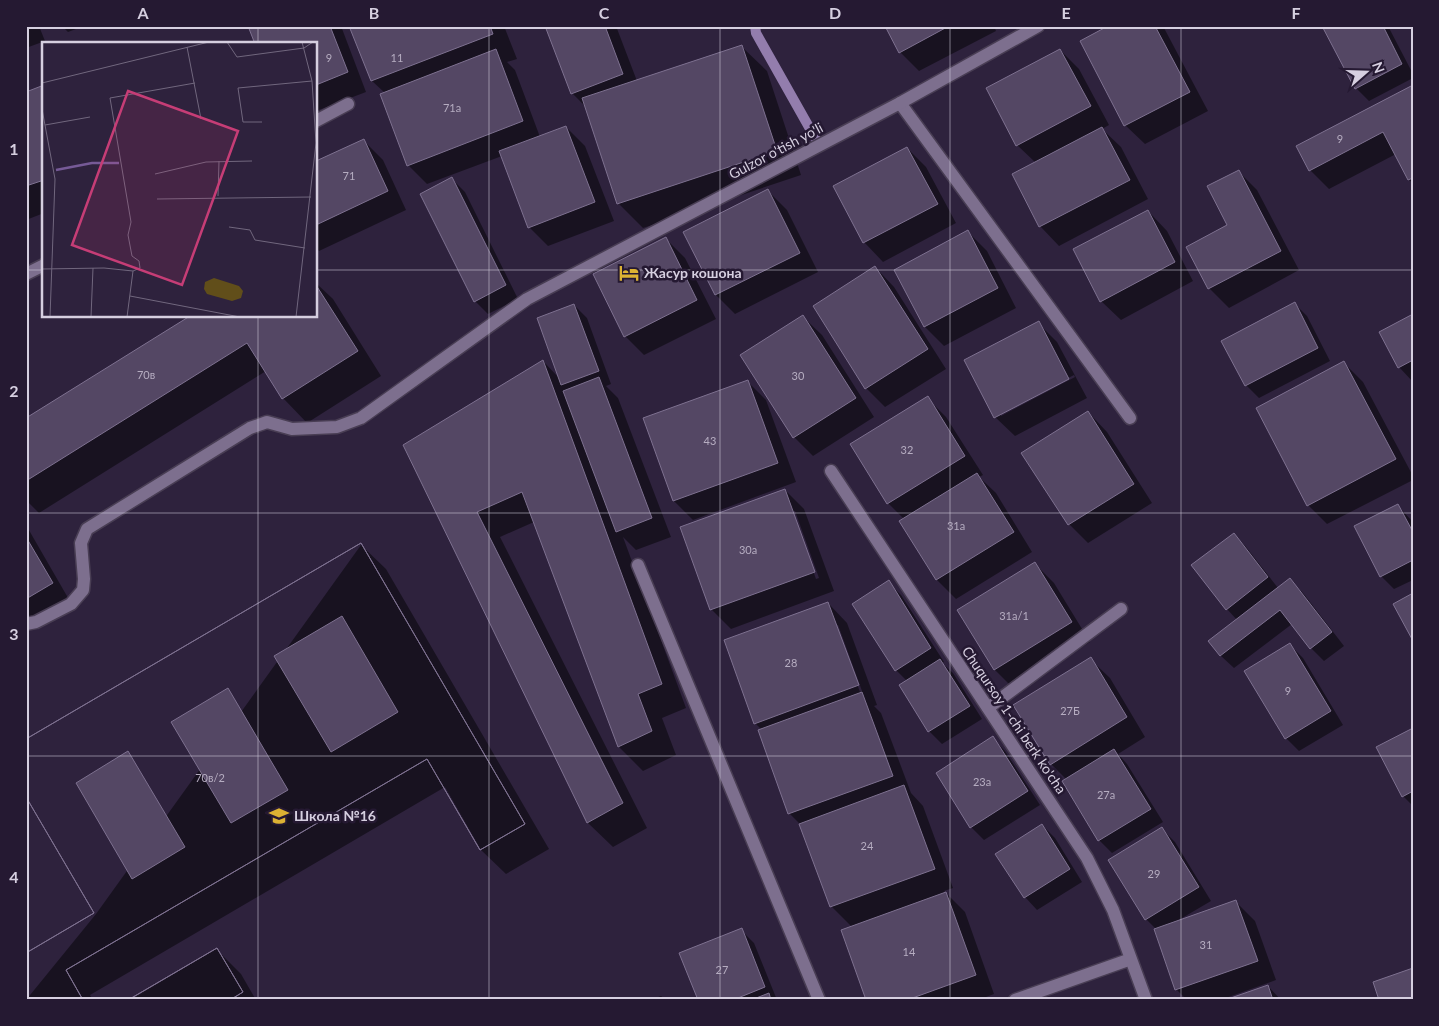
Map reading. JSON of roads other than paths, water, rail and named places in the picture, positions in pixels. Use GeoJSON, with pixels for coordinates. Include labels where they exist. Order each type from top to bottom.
{"type":"FeatureCollection","features":[{"type":"Feature","properties":{"kind":"street","name":"Gulzor o'tish yo'li"},"geometry":{"type":"LineString","coordinates":[[26,624],[36,622],[71,604],[83,590],[81,543],[87,529],[250,428],[268,422],[292,429],[337,427],[361,418],[527,299],[900,103],[1038,26]]}},
{"type":"Feature","properties":{"kind":"street"},"geometry":{"type":"LineString","coordinates":[[900,103],[1130,418]]}},
{"type":"Feature","properties":{"kind":"street"},"geometry":{"type":"LineString","coordinates":[[318,120],[348,104]]}},
{"type":"Feature","properties":{"kind":"street"},"geometry":{"type":"LineString","coordinates":[[26,274],[42,265]]}},
{"type":"Feature","properties":{"kind":"street","name":"Chuqursoy 1-chi berk ko'cha"},"geometry":{"type":"LineString","coordinates":[[831,471],[1087,858],[1113,910],[1146,1000]]}},
{"type":"Feature","properties":{"kind":"street"},"geometry":{"type":"LineString","coordinates":[[638,565],[819,1000]]}},
{"type":"Feature","properties":{"kind":"street"},"geometry":{"type":"LineString","coordinates":[[988,708],[1122,609]]}},
{"type":"Feature","properties":{"kind":"street"},"geometry":{"type":"LineString","coordinates":[[1015,1000],[1131,959]]}},
{"type":"Feature","properties":{"kind":"waterway"},"geometry":{"type":"LineString","coordinates":[[755,26],[756,33],[818,143]]}},
{"type":"Feature","properties":{"kind":"place","name":"Жасур кошона"},"geometry":{"type":"Point","coordinates":[629,273]}},
{"type":"Feature","properties":{"kind":"place","name":"Школа №16"},"geometry":{"type":"Point","coordinates":[279,816]}}]}
